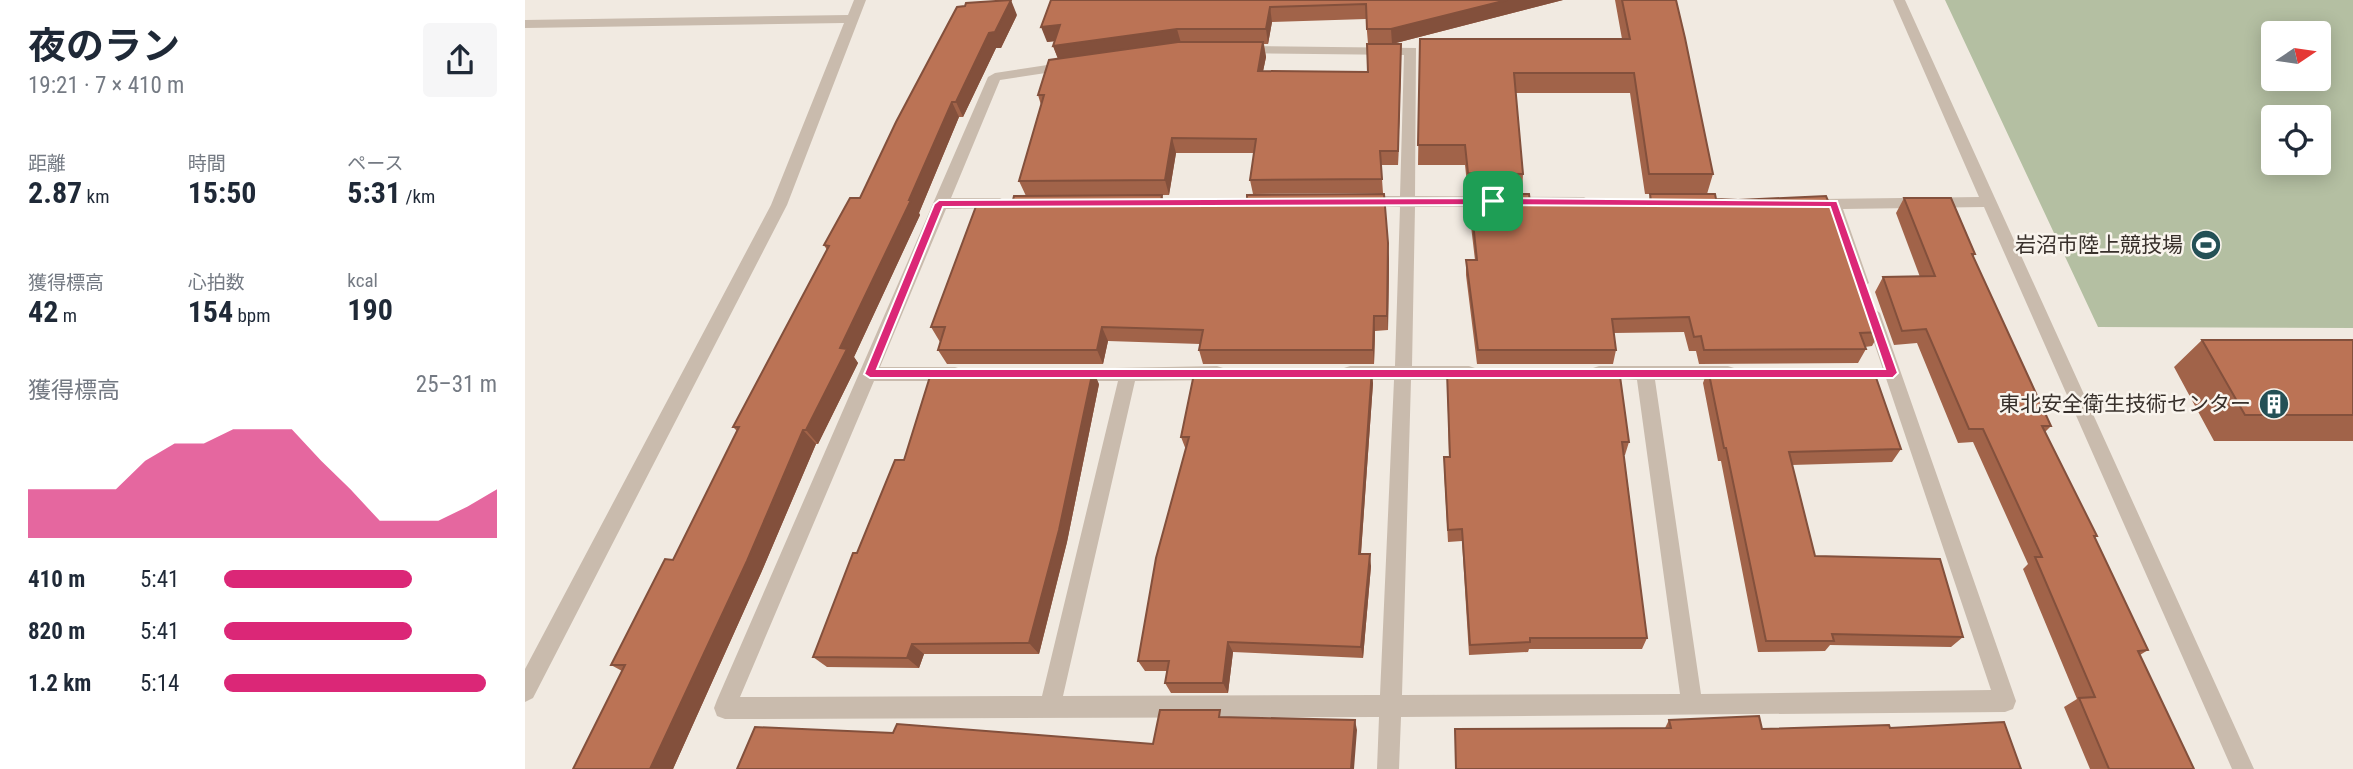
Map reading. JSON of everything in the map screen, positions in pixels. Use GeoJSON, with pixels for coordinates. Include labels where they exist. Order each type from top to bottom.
{"type":"FeatureCollection","features":[{"type":"Feature","properties":{"kind":"street"},"geometry":{"type":"LineString","coordinates":[[525,691],[779,205],[860,0]]}},
{"type":"Feature","properties":{"kind":"street"},"geometry":{"type":"LineString","coordinates":[[1899,0],[2243,769]]}},
{"type":"Feature","properties":{"kind":"street"},"geometry":{"type":"LineString","coordinates":[[525,24],[853,19]]}},
{"type":"Feature","properties":{"kind":"street"},"geometry":{"type":"LineString","coordinates":[[1221,50],[1411,51],[1403,373],[1388,769]]}},
{"type":"Feature","properties":{"kind":"street"},"geometry":{"type":"LineString","coordinates":[[1088,63],[995,77],[725,708],[1692,705],[2005,701],[1886,373],[1834,204]]}},
{"type":"Feature","properties":{"kind":"street"},"geometry":{"type":"LineString","coordinates":[[1339,201],[1600,202]]}},
{"type":"Feature","properties":{"kind":"street"},"geometry":{"type":"LineString","coordinates":[[1806,204],[1990,202]]}},
{"type":"Feature","properties":{"kind":"street"},"geometry":{"type":"LineString","coordinates":[[939,204],[1022,203]]}},
{"type":"Feature","properties":{"kind":"street"},"geometry":{"type":"LineString","coordinates":[[1047,374],[1238,373]]}},
{"type":"Feature","properties":{"kind":"street"},"geometry":{"type":"LineString","coordinates":[[1334,373],[1484,373]]}},
{"type":"Feature","properties":{"kind":"street"},"geometry":{"type":"LineString","coordinates":[[1578,373],[1741,373]]}},
{"type":"Feature","properties":{"kind":"street"},"geometry":{"type":"LineString","coordinates":[[1645,373],[1692,705]]}},
{"type":"Feature","properties":{"kind":"street"},"geometry":{"type":"LineString","coordinates":[[870,374],[978,374]]}},
{"type":"Feature","properties":{"kind":"street"},"geometry":{"type":"LineString","coordinates":[[1051,706],[1128,374]]}},
{"type":"Feature","properties":{"kind":"green space","name":"岩沼市陸上競技場"},"geometry":{"type":"Polygon","coordinates":[[[1945,0],[2353,0],[2353,328],[2098,327],[1945,0]]]}},
{"type":"Feature","properties":{"kind":"building"},"geometry":{"type":"Polygon","coordinates":[[[1011,0],[995,32],[989,33],[956,102],[952,102],[911,200],[840,348],[847,349],[806,430],[803,430],[747,561],[650,769],[573,769],[625,665],[611,665],[665,559],[673,560],[739,427],[733,427],[829,246],[824,245],[850,198],[860,198],[896,122],[957,7],[965,6],[966,3],[1011,0]]]}},
{"type":"Feature","properties":{"kind":"building"},"geometry":{"type":"Polygon","coordinates":[[[1051,0],[1507,0],[1391,29],[1367,29],[1366,4],[1270,7],[1266,29],[1177,29],[1053,46],[1060,25],[1041,27],[1051,0]]]}},
{"type":"Feature","properties":{"kind":"building"},"geometry":{"type":"Polygon","coordinates":[[[1622,0],[1676,0],[1713,174],[1649,174],[1634,73],[1514,73],[1523,174],[1468,173],[1465,145],[1418,145],[1420,39],[1630,39],[1622,0]]]}},
{"type":"Feature","properties":{"kind":"building"},"geometry":{"type":"Polygon","coordinates":[[[1178,42],[1263,42],[1258,71],[1368,72],[1367,44],[1401,44],[1398,151],[1380,151],[1382,179],[1250,180],[1256,139],[1172,138],[1165,180],[1019,181],[1044,95],[1038,95],[1049,60],[1178,42]]]}},
{"type":"Feature","properties":{"kind":"building"},"geometry":{"type":"Polygon","coordinates":[[[1384,194],[1388,243],[1387,316],[1374,316],[1373,350],[1199,350],[1203,330],[1102,327],[1097,350],[938,350],[945,327],[931,327],[978,201],[1013,200],[1014,196],[1162,195],[1161,201],[1247,200],[1247,195],[1384,194]]]}},
{"type":"Feature","properties":{"kind":"building"},"geometry":{"type":"Polygon","coordinates":[[[1470,194],[1529,194],[1530,202],[1651,201],[1650,194],[1715,194],[1716,199],[1738,200],[1826,196],[1880,332],[1860,333],[1866,349],[1704,350],[1701,336],[1694,337],[1689,317],[1612,319],[1616,350],[1478,350],[1466,260],[1477,260],[1470,194]]]}},
{"type":"Feature","properties":{"kind":"building"},"geometry":{"type":"Polygon","coordinates":[[[1904,198],[1951,198],[1975,254],[1972,254],[2051,426],[2042,426],[2097,536],[2094,536],[2148,650],[2138,651],[2194,769],[2109,769],[2079,698],[2095,697],[2035,557],[2042,557],[1983,429],[1969,429],[1926,329],[1902,331],[1883,277],[1935,276],[1904,198]]]}},
{"type":"Feature","properties":{"kind":"building"},"geometry":{"type":"Polygon","coordinates":[[[2202,340],[2353,340],[2353,415],[2245,415],[2202,340]]]}},
{"type":"Feature","properties":{"kind":"building"},"geometry":{"type":"Polygon","coordinates":[[[1195,369],[1372,369],[1359,554],[1370,554],[1361,647],[1228,642],[1223,683],[1165,683],[1169,661],[1138,661],[1156,558],[1189,437],[1181,437],[1195,369]]]}},
{"type":"Feature","properties":{"kind":"building"},"geometry":{"type":"Polygon","coordinates":[[[1480,369],[1619,369],[1629,442],[1622,442],[1647,638],[1530,638],[1530,642],[1470,645],[1462,529],[1448,530],[1444,457],[1450,457],[1447,372],[1480,372],[1480,369]]]}},
{"type":"Feature","properties":{"kind":"building"},"geometry":{"type":"Polygon","coordinates":[[[1708,369],[1873,369],[1901,449],[1789,452],[1815,556],[1940,559],[1963,637],[1832,634],[1834,641],[1766,641],[1708,369]]]}},
{"type":"Feature","properties":{"kind":"building"},"geometry":{"type":"Polygon","coordinates":[[[932,370],[1093,370],[1059,530],[1029,643],[912,644],[907,658],[813,657],[853,553],[857,553],[895,460],[904,460],[932,370]]]}},
{"type":"Feature","properties":{"kind":"building"},"geometry":{"type":"Polygon","coordinates":[[[1160,710],[1220,710],[1219,717],[1355,720],[1351,769],[737,769],[755,727],[893,733],[897,724],[1153,744],[1160,710]]]}},
{"type":"Feature","properties":{"kind":"building"},"geometry":{"type":"Polygon","coordinates":[[[1759,716],[1762,729],[1889,725],[1890,728],[2004,722],[2021,769],[1456,769],[1455,729],[1671,728],[1669,720],[1759,716]]]}},
{"type":"Feature","properties":{"kind":"place","name":"岩沼市陸上競技場"},"geometry":{"type":"Point","coordinates":[2206,245]}},
{"type":"Feature","properties":{"kind":"place","name":"東北安全衛生技術センター"},"geometry":{"type":"Point","coordinates":[2274,404]}},
{"type":"Feature","properties":{"kind":"route"},"geometry":{"type":"LineString","coordinates":[[1493,201],[1834,204],[1893,373],[870,374],[939,204],[1493,201]]}}]}
